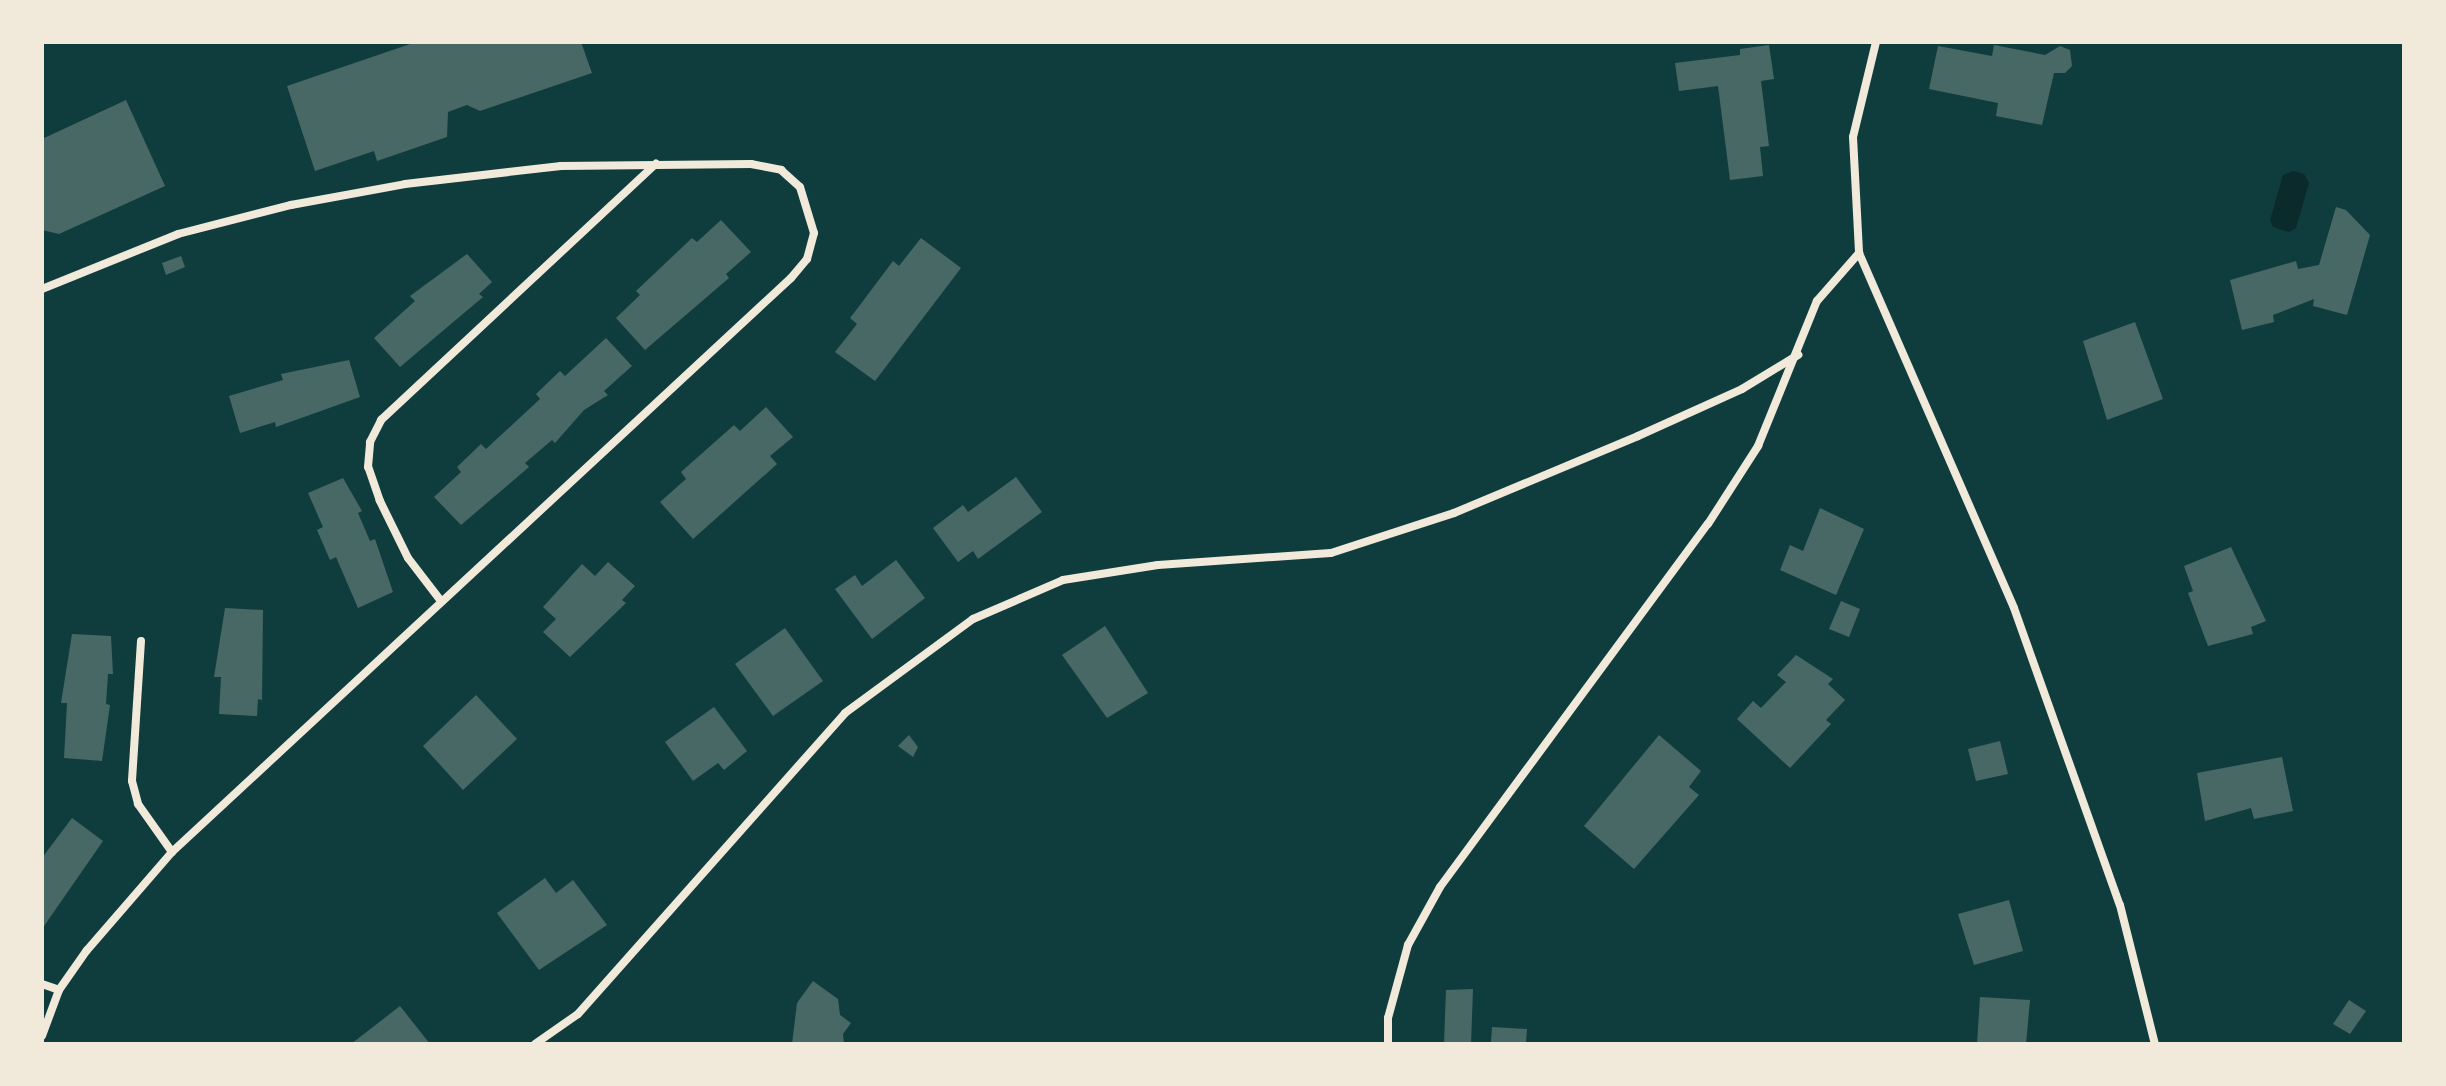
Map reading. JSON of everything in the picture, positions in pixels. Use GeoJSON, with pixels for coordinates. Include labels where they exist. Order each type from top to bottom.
{"type":"FeatureCollection","features":[{"type":"Feature","properties":{"kind":"street"},"geometry":{"type":"LineString","coordinates":[[1876,42],[1853,137],[1859,253],[2020,622],[2099,837],[2155,1044]]}},
{"type":"Feature","properties":{"kind":"street"},"geometry":{"type":"LineString","coordinates":[[441,601],[408,558],[380,501],[368,467],[370,442],[381,420],[657,164]]}},
{"type":"Feature","properties":{"kind":"street"},"geometry":{"type":"LineString","coordinates":[[42,289],[178,234],[291,205],[405,184],[561,166],[751,164],[781,170],[800,187],[811,211],[814,233],[807,259],[650,411],[172,852],[59,990],[42,1036]]}},
{"type":"Feature","properties":{"kind":"street"},"geometry":{"type":"LineString","coordinates":[[1388,1044],[1388,1018],[1408,945],[1440,887],[1708,524],[1758,446],[1798,355],[1817,301],[1859,253]]}},
{"type":"Feature","properties":{"kind":"street"},"geometry":{"type":"LineString","coordinates":[[535,1044],[578,1014],[845,713],[973,619],[1063,580],[1158,565],[1331,553],[1454,513],[1638,436],[1742,389],[1798,355]]}},
{"type":"Feature","properties":{"kind":"street"},"geometry":{"type":"LineString","coordinates":[[141,641],[132,781],[138,804],[172,852]]}},
{"type":"Feature","properties":{"kind":"street"},"geometry":{"type":"LineString","coordinates":[[42,984],[59,990]]}},
{"type":"Feature","properties":{"kind":"water"},"geometry":{"type":"Polygon","coordinates":[[[2293,171],[2304,174],[2309,183],[2296,228],[2289,232],[2273,227],[2270,220],[2283,175],[2293,171]]]}},
{"type":"Feature","properties":{"kind":"building"},"geometry":{"type":"Polygon","coordinates":[[[416,42],[581,42],[592,73],[480,111],[467,105],[448,112],[447,137],[377,161],[374,151],[315,171],[287,86],[416,42]]]}},
{"type":"Feature","properties":{"kind":"building"},"geometry":{"type":"Polygon","coordinates":[[[1769,45],[1774,79],[1761,81],[1769,146],[1760,147],[1763,176],[1730,180],[1718,86],[1679,91],[1675,63],[1740,55],[1740,49],[1769,45]]]}},
{"type":"Feature","properties":{"kind":"building"},"geometry":{"type":"Polygon","coordinates":[[[1994,45],[2045,55],[2060,46],[2070,50],[2072,66],[2065,73],[2054,73],[2042,125],[1996,116],[1998,103],[1929,89],[1938,46],[1992,56],[1994,45]]]}},
{"type":"Feature","properties":{"kind":"building"},"geometry":{"type":"Polygon","coordinates":[[[126,100],[165,186],[59,234],[42,230],[42,139],[126,100]]]}},
{"type":"Feature","properties":{"kind":"building"},"geometry":{"type":"Polygon","coordinates":[[[2336,207],[2346,210],[2370,235],[2347,315],[2313,306],[2314,299],[2273,315],[2274,322],[2242,330],[2230,280],[2296,261],[2298,269],[2319,265],[2336,207]]]}},
{"type":"Feature","properties":{"kind":"building"},"geometry":{"type":"Polygon","coordinates":[[[721,220],[751,252],[726,274],[729,278],[645,350],[616,318],[640,295],[636,291],[692,238],[697,242],[721,220]]]}},
{"type":"Feature","properties":{"kind":"building"},"geometry":{"type":"Polygon","coordinates":[[[921,238],[961,268],[875,381],[835,352],[857,324],[850,318],[893,261],[899,266],[921,238]]]}},
{"type":"Feature","properties":{"kind":"building"},"geometry":{"type":"Polygon","coordinates":[[[467,254],[492,282],[479,294],[483,297],[400,367],[374,338],[415,301],[410,296],[467,254]]]}},
{"type":"Feature","properties":{"kind":"building"},"geometry":{"type":"Polygon","coordinates":[[[181,256],[185,267],[166,275],[162,263],[181,256]]]}},
{"type":"Feature","properties":{"kind":"building"},"geometry":{"type":"Polygon","coordinates":[[[2135,322],[2163,399],[2107,420],[2083,341],[2135,322]]]}},
{"type":"Feature","properties":{"kind":"building"},"geometry":{"type":"Polygon","coordinates":[[[606,338],[632,366],[604,391],[608,395],[584,410],[555,443],[552,440],[525,463],[529,467],[461,525],[434,497],[461,472],[457,467],[481,444],[486,449],[540,399],[536,394],[560,371],[565,376],[606,338]]]}},
{"type":"Feature","properties":{"kind":"building"},"geometry":{"type":"Polygon","coordinates":[[[349,360],[360,397],[276,427],[275,422],[240,433],[229,396],[283,380],[281,374],[349,360]]]}},
{"type":"Feature","properties":{"kind":"building"},"geometry":{"type":"Polygon","coordinates":[[[766,407],[793,437],[770,456],[777,464],[693,539],[660,502],[686,479],[681,472],[734,425],[740,431],[766,407]]]}},
{"type":"Feature","properties":{"kind":"building"},"geometry":{"type":"Polygon","coordinates":[[[1016,477],[1042,512],[978,559],[973,551],[958,562],[933,528],[963,505],[968,512],[1016,477]]]}},
{"type":"Feature","properties":{"kind":"building"},"geometry":{"type":"Polygon","coordinates":[[[343,478],[362,511],[358,513],[370,541],[375,539],[393,592],[358,608],[336,557],[330,560],[317,530],[323,527],[308,493],[343,478]]]}},
{"type":"Feature","properties":{"kind":"building"},"geometry":{"type":"Polygon","coordinates":[[[1820,508],[1864,529],[1836,595],[1780,570],[1790,545],[1803,551],[1820,508]]]}},
{"type":"Feature","properties":{"kind":"building"},"geometry":{"type":"Polygon","coordinates":[[[2231,547],[2266,621],[2251,627],[2253,634],[2208,646],[2188,593],[2193,591],[2184,566],[2231,547]]]}},
{"type":"Feature","properties":{"kind":"building"},"geometry":{"type":"Polygon","coordinates":[[[896,560],[925,598],[872,639],[835,589],[855,575],[862,586],[896,560]]]}},
{"type":"Feature","properties":{"kind":"building"},"geometry":{"type":"Polygon","coordinates":[[[608,562],[635,586],[622,600],[626,603],[570,657],[543,632],[556,619],[543,607],[582,564],[595,576],[608,562]]]}},
{"type":"Feature","properties":{"kind":"building"},"geometry":{"type":"Polygon","coordinates":[[[1841,601],[1860,609],[1849,637],[1829,629],[1841,601]]]}},
{"type":"Feature","properties":{"kind":"building"},"geometry":{"type":"Polygon","coordinates":[[[225,608],[263,610],[262,700],[258,699],[257,716],[219,714],[221,677],[214,677],[225,608]]]}},
{"type":"Feature","properties":{"kind":"building"},"geometry":{"type":"Polygon","coordinates":[[[1105,626],[1148,693],[1107,718],[1062,655],[1105,626]]]}},
{"type":"Feature","properties":{"kind":"building"},"geometry":{"type":"Polygon","coordinates":[[[785,628],[823,681],[773,716],[735,664],[785,628]]]}},
{"type":"Feature","properties":{"kind":"building"},"geometry":{"type":"Polygon","coordinates":[[[72,634],[111,636],[113,674],[108,674],[106,704],[110,705],[102,761],[64,758],[67,703],[61,703],[72,634]]]}},
{"type":"Feature","properties":{"kind":"building"},"geometry":{"type":"Polygon","coordinates":[[[1796,655],[1833,679],[1828,684],[1845,700],[1826,720],[1831,724],[1790,768],[1737,719],[1753,701],[1761,708],[1786,682],[1777,675],[1796,655]]]}},
{"type":"Feature","properties":{"kind":"building"},"geometry":{"type":"Polygon","coordinates":[[[476,695],[517,739],[463,790],[423,746],[476,695]]]}},
{"type":"Feature","properties":{"kind":"building"},"geometry":{"type":"Polygon","coordinates":[[[714,707],[747,751],[724,770],[718,763],[693,781],[665,742],[714,707]]]}},
{"type":"Feature","properties":{"kind":"building"},"geometry":{"type":"Polygon","coordinates":[[[909,735],[918,747],[913,757],[898,746],[909,735]]]}},
{"type":"Feature","properties":{"kind":"building"},"geometry":{"type":"Polygon","coordinates":[[[1659,735],[1701,771],[1689,787],[1699,795],[1634,869],[1584,826],[1659,735]]]}},
{"type":"Feature","properties":{"kind":"building"},"geometry":{"type":"Polygon","coordinates":[[[2000,741],[2008,774],[1976,781],[1968,749],[2000,741]]]}},
{"type":"Feature","properties":{"kind":"building"},"geometry":{"type":"Polygon","coordinates":[[[2282,757],[2293,811],[2254,819],[2251,808],[2205,821],[2197,773],[2282,757]]]}},
{"type":"Feature","properties":{"kind":"building"},"geometry":{"type":"Polygon","coordinates":[[[72,818],[103,841],[42,929],[42,858],[72,818]]]}},
{"type":"Feature","properties":{"kind":"building"},"geometry":{"type":"Polygon","coordinates":[[[545,878],[556,893],[573,880],[607,925],[539,970],[497,913],[545,878]]]}},
{"type":"Feature","properties":{"kind":"building"},"geometry":{"type":"Polygon","coordinates":[[[2009,900],[2023,951],[1974,965],[1958,914],[2009,900]]]}},
{"type":"Feature","properties":{"kind":"building"},"geometry":{"type":"Polygon","coordinates":[[[813,981],[838,999],[840,1015],[851,1023],[843,1034],[844,1044],[792,1044],[797,1003],[813,981]]]}},
{"type":"Feature","properties":{"kind":"building"},"geometry":{"type":"Polygon","coordinates":[[[1473,989],[1471,1044],[1444,1044],[1446,990],[1473,989]]]}},
{"type":"Feature","properties":{"kind":"building"},"geometry":{"type":"Polygon","coordinates":[[[1980,997],[2030,1000],[2026,1044],[1977,1044],[1980,997]]]}},
{"type":"Feature","properties":{"kind":"building"},"geometry":{"type":"Polygon","coordinates":[[[2349,1000],[2366,1011],[2350,1034],[2333,1024],[2349,1000]]]}},
{"type":"Feature","properties":{"kind":"building"},"geometry":{"type":"Polygon","coordinates":[[[400,1006],[430,1044],[351,1044],[400,1006]]]}},
{"type":"Feature","properties":{"kind":"building"},"geometry":{"type":"Polygon","coordinates":[[[1492,1027],[1527,1029],[1526,1043],[1491,1042],[1492,1027]]]}}]}
